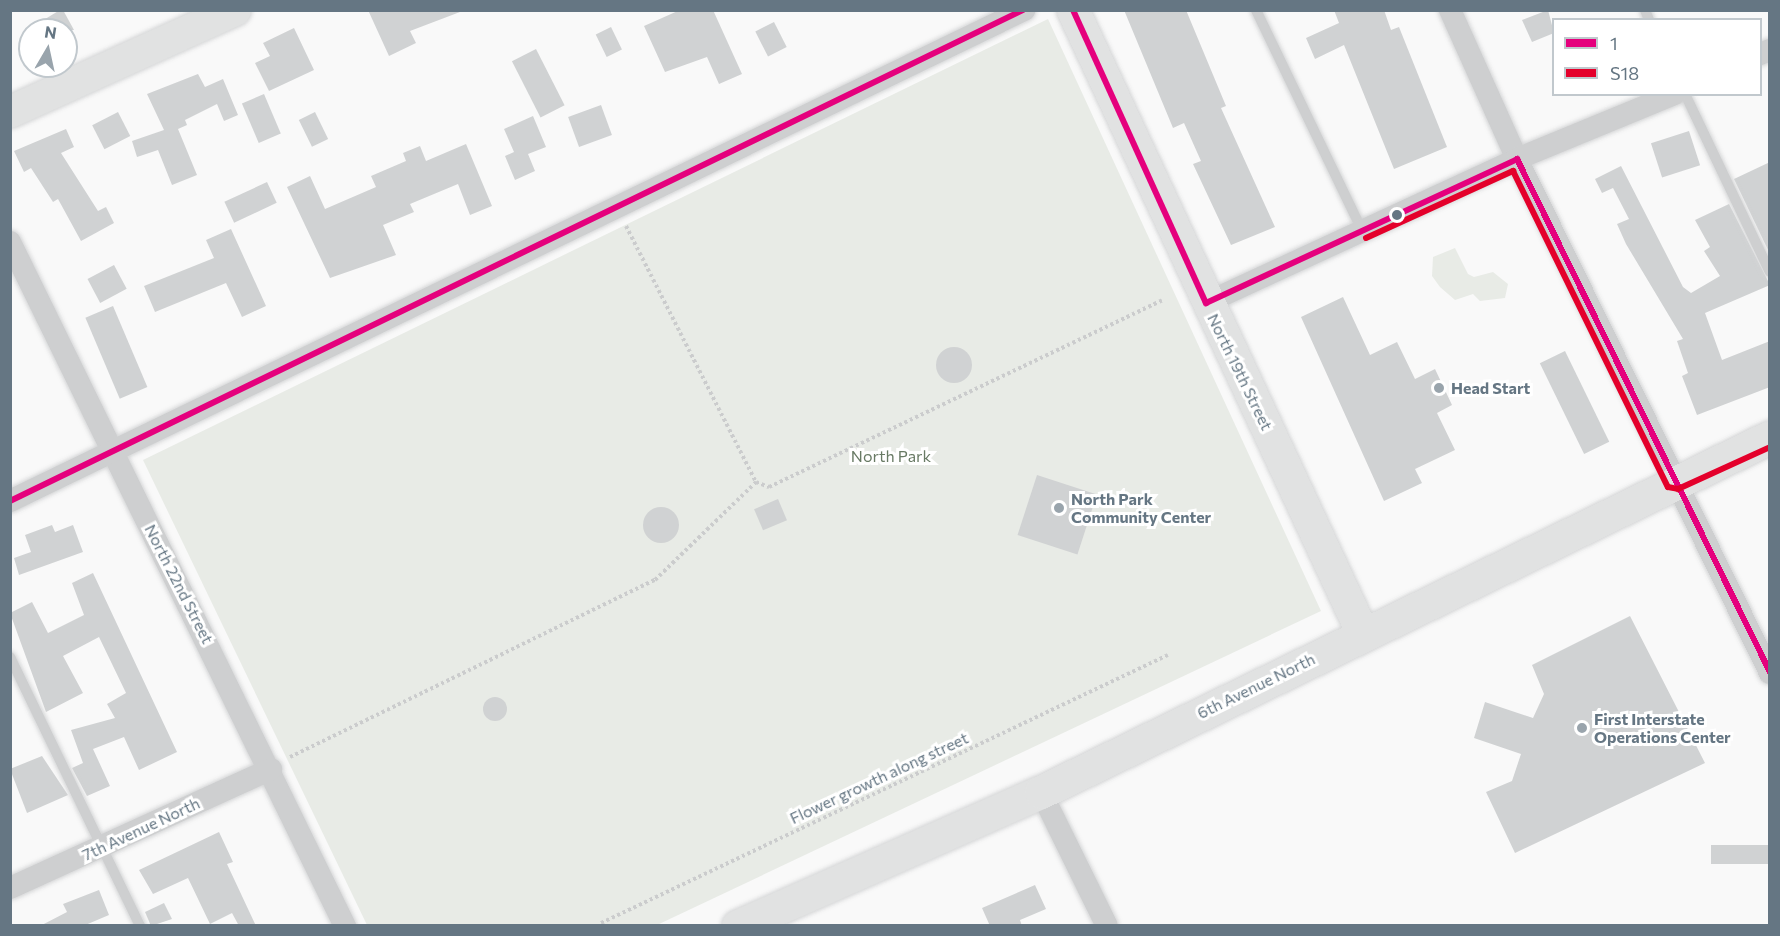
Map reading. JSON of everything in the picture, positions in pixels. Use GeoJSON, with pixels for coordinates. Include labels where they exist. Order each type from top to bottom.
{"type":"FeatureCollection","features":[{"type":"Feature","properties":{"kind":"main road","name":"6th Avenue North"},"geometry":{"type":"LineString","coordinates":[[738,926],[1041,792],[1675,481],[1770,437]]}},
{"type":"Feature","properties":{"kind":"street"},"geometry":{"type":"LineString","coordinates":[[10,112],[235,10]]}},
{"type":"Feature","properties":{"kind":"street"},"geometry":{"type":"LineString","coordinates":[[10,501],[1024,10]]}},
{"type":"Feature","properties":{"kind":"street","name":"North 19th Street"},"geometry":{"type":"LineString","coordinates":[[1074,10],[1206,303],[1363,634]]}},
{"type":"Feature","properties":{"kind":"street"},"geometry":{"type":"LineString","coordinates":[[1450,10],[1516,159],[1770,673]]}},
{"type":"Feature","properties":{"kind":"street"},"geometry":{"type":"LineString","coordinates":[[1206,303],[1516,159],[1670,96]]}},
{"type":"Feature","properties":{"kind":"street","name":"North 22nd Street"},"geometry":{"type":"LineString","coordinates":[[10,242],[113,452],[280,763],[345,926]]}},
{"type":"Feature","properties":{"kind":"street","name":"7th Avenue North"},"geometry":{"type":"LineString","coordinates":[[10,888],[280,763]]}},
{"type":"Feature","properties":{"kind":"street"},"geometry":{"type":"LineString","coordinates":[[1041,792],[1107,926]]}},
{"type":"Feature","properties":{"kind":"lane"},"geometry":{"type":"LineString","coordinates":[[1256,10],[1362,230]]}},
{"type":"Feature","properties":{"kind":"lane"},"geometry":{"type":"LineString","coordinates":[[1686,96],[1770,272]]}},
{"type":"Feature","properties":{"kind":"lane"},"geometry":{"type":"LineString","coordinates":[[10,657],[140,926]]}},
{"type":"Feature","properties":{"kind":"path"},"geometry":{"type":"LineString","coordinates":[[625,225],[756,482],[769,488],[1162,300]]}},
{"type":"Feature","properties":{"kind":"path"},"geometry":{"type":"LineString","coordinates":[[280,763],[655,580],[756,482]]}},
{"type":"Feature","properties":{"kind":"path","name":"Flower growth along street"},"geometry":{"type":"LineString","coordinates":[[601,923],[1168,655]]}},
{"type":"Feature","properties":{"kind":"green space","name":"North Park"},"geometry":{"type":"Polygon","coordinates":[[[1048,19],[1321,611],[657,925],[367,925],[143,460],[1048,19]]]}},
{"type":"Feature","properties":{"kind":"green space"},"geometry":{"type":"Polygon","coordinates":[[[1455,248],[1468,274],[1474,277],[1493,272],[1508,284],[1505,298],[1480,301],[1473,294],[1455,300],[1440,287],[1432,276],[1433,257],[1455,248]]]}},
{"type":"Feature","properties":{"kind":"building"},"geometry":{"type":"Polygon","coordinates":[[[63,10],[67,18],[47,18],[63,10]]]}},
{"type":"Feature","properties":{"kind":"building"},"geometry":{"type":"Polygon","coordinates":[[[368,10],[459,10],[460,12],[410,31],[416,43],[389,56],[368,10]]]}},
{"type":"Feature","properties":{"kind":"building"},"geometry":{"type":"Polygon","coordinates":[[[680,10],[713,10],[742,74],[719,84],[707,57],[665,72],[644,26],[680,10]]]}},
{"type":"Feature","properties":{"kind":"building"},"geometry":{"type":"Polygon","coordinates":[[[1124,10],[1186,10],[1226,106],[1221,108],[1275,227],[1231,245],[1193,164],[1201,161],[1184,123],[1173,128],[1124,10]]]}},
{"type":"Feature","properties":{"kind":"building"},"geometry":{"type":"Polygon","coordinates":[[[1334,10],[1384,10],[1391,30],[1399,27],[1447,147],[1394,169],[1344,45],[1315,59],[1306,38],[1339,23],[1334,10]]]}},
{"type":"Feature","properties":{"kind":"building"},"geometry":{"type":"Polygon","coordinates":[[[1548,10],[1552,34],[1532,42],[1522,20],[1548,10]]]}},
{"type":"Feature","properties":{"kind":"building"},"geometry":{"type":"Polygon","coordinates":[[[774,22],[787,47],[768,56],[755,32],[774,22]]]}},
{"type":"Feature","properties":{"kind":"building"},"geometry":{"type":"Polygon","coordinates":[[[611,27],[622,49],[607,57],[596,34],[611,27]]]}},
{"type":"Feature","properties":{"kind":"building"},"geometry":{"type":"Polygon","coordinates":[[[294,28],[314,70],[269,91],[255,63],[270,56],[263,43],[294,28]]]}},
{"type":"Feature","properties":{"kind":"building"},"geometry":{"type":"Polygon","coordinates":[[[536,49],[565,105],[541,117],[512,61],[536,49]]]}},
{"type":"Feature","properties":{"kind":"building"},"geometry":{"type":"Polygon","coordinates":[[[198,74],[205,87],[223,79],[238,115],[224,121],[217,104],[185,120],[187,125],[178,129],[197,175],[172,185],[158,150],[137,157],[132,141],[164,130],[147,94],[198,74]]]}},
{"type":"Feature","properties":{"kind":"building"},"geometry":{"type":"Polygon","coordinates":[[[264,94],[281,134],[259,143],[242,103],[264,94]]]}},
{"type":"Feature","properties":{"kind":"building"},"geometry":{"type":"Polygon","coordinates":[[[601,105],[612,135],[579,147],[568,117],[601,105]]]}},
{"type":"Feature","properties":{"kind":"building"},"geometry":{"type":"Polygon","coordinates":[[[118,112],[130,136],[104,149],[92,125],[118,112]]]}},
{"type":"Feature","properties":{"kind":"building"},"geometry":{"type":"Polygon","coordinates":[[[315,112],[328,139],[312,147],[299,120],[315,112]]]}},
{"type":"Feature","properties":{"kind":"building"},"geometry":{"type":"Polygon","coordinates":[[[533,116],[546,147],[528,154],[535,171],[515,180],[505,156],[514,152],[504,129],[533,116]]]}},
{"type":"Feature","properties":{"kind":"building"},"geometry":{"type":"Polygon","coordinates":[[[66,129],[74,147],[61,153],[98,211],[106,207],[114,223],[81,241],[58,199],[53,202],[31,168],[24,172],[14,151],[66,129]]]}},
{"type":"Feature","properties":{"kind":"building"},"geometry":{"type":"Polygon","coordinates":[[[1689,131],[1700,165],[1662,178],[1651,143],[1689,131]]]}},
{"type":"Feature","properties":{"kind":"building"},"geometry":{"type":"Polygon","coordinates":[[[466,144],[492,206],[470,215],[458,184],[410,204],[414,212],[383,225],[396,255],[330,278],[287,187],[310,176],[325,209],[376,187],[371,176],[406,161],[403,153],[420,146],[426,161],[466,144]]]}},
{"type":"Feature","properties":{"kind":"building"},"geometry":{"type":"Polygon","coordinates":[[[1770,162],[1770,254],[1734,179],[1770,162]]]}},
{"type":"Feature","properties":{"kind":"building"},"geometry":{"type":"Polygon","coordinates":[[[1621,166],[1683,287],[1691,293],[1720,276],[1704,251],[1710,247],[1695,220],[1729,204],[1770,285],[1705,313],[1722,360],[1770,341],[1770,387],[1697,415],[1682,376],[1688,373],[1677,341],[1683,339],[1626,244],[1617,224],[1629,219],[1613,188],[1602,193],[1595,179],[1621,166]]]}},
{"type":"Feature","properties":{"kind":"building"},"geometry":{"type":"Polygon","coordinates":[[[267,182],[277,203],[234,223],[224,202],[267,182]]]}},
{"type":"Feature","properties":{"kind":"building"},"geometry":{"type":"Polygon","coordinates":[[[231,229],[266,306],[242,317],[226,283],[155,312],[144,286],[214,258],[206,240],[231,229]]]}},
{"type":"Feature","properties":{"kind":"building"},"geometry":{"type":"Polygon","coordinates":[[[114,265],[127,289],[100,303],[88,279],[114,265]]]}},
{"type":"Feature","properties":{"kind":"building"},"geometry":{"type":"Polygon","coordinates":[[[1343,297],[1370,355],[1397,342],[1415,379],[1435,369],[1452,405],[1437,413],[1455,450],[1415,469],[1422,483],[1384,501],[1301,317],[1343,297]]]}},
{"type":"Feature","properties":{"kind":"building"},"geometry":{"type":"Polygon","coordinates":[[[113,306],[147,387],[120,399],[85,318],[113,306]]]}},
{"type":"Feature","properties":{"kind":"building"},"geometry":{"type":"Polygon","coordinates":[[[954,347],[967,352],[972,365],[967,378],[954,383],[941,378],[936,365],[941,352],[954,347]]]}},
{"type":"Feature","properties":{"kind":"building"},"geometry":{"type":"Polygon","coordinates":[[[1565,351],[1609,442],[1584,454],[1540,363],[1565,351]]]}},
{"type":"Feature","properties":{"kind":"building","name":"North Park Community Center"},"geometry":{"type":"Polygon","coordinates":[[[1037,475],[1097,494],[1077,554],[1018,535],[1037,475]]]}},
{"type":"Feature","properties":{"kind":"building"},"geometry":{"type":"Polygon","coordinates":[[[778,499],[787,520],[763,530],[754,509],[778,499]]]}},
{"type":"Feature","properties":{"kind":"building"},"geometry":{"type":"Polygon","coordinates":[[[661,507],[674,512],[679,525],[674,538],[661,543],[648,538],[643,525],[648,512],[661,507]]]}},
{"type":"Feature","properties":{"kind":"building"},"geometry":{"type":"Polygon","coordinates":[[[52,525],[55,532],[73,525],[83,552],[19,575],[14,558],[31,552],[25,535],[52,525]]]}},
{"type":"Feature","properties":{"kind":"building"},"geometry":{"type":"Polygon","coordinates":[[[93,573],[177,752],[139,770],[124,737],[93,749],[110,786],[87,796],[72,768],[83,763],[71,730],[115,718],[107,704],[126,693],[99,637],[63,656],[83,693],[46,712],[10,613],[32,602],[48,633],[84,615],[72,583],[93,573]]]}},
{"type":"Feature","properties":{"kind":"building","name":"First Interstate Operations Center"},"geometry":{"type":"Polygon","coordinates":[[[1630,616],[1705,763],[1515,853],[1486,792],[1512,781],[1521,754],[1474,738],[1485,702],[1533,718],[1544,694],[1532,665],[1630,616]]]}},
{"type":"Feature","properties":{"kind":"building"},"geometry":{"type":"Polygon","coordinates":[[[495,697],[503,701],[507,709],[503,717],[495,721],[487,717],[483,709],[487,701],[495,697]]]}},
{"type":"Feature","properties":{"kind":"building"},"geometry":{"type":"Polygon","coordinates":[[[42,756],[68,795],[27,813],[10,769],[42,756]]]}},
{"type":"Feature","properties":{"kind":"building"},"geometry":{"type":"Polygon","coordinates":[[[219,832],[233,862],[227,864],[256,926],[239,926],[232,913],[210,924],[188,878],[153,894],[139,870],[219,832]]]}},
{"type":"Feature","properties":{"kind":"building"},"geometry":{"type":"Polygon","coordinates":[[[1711,845],[1770,845],[1770,864],[1711,864],[1711,845]]]}},
{"type":"Feature","properties":{"kind":"building"},"geometry":{"type":"Polygon","coordinates":[[[1035,885],[1046,909],[1020,920],[1022,926],[990,926],[982,908],[1035,885]]]}},
{"type":"Feature","properties":{"kind":"building"},"geometry":{"type":"Polygon","coordinates":[[[99,890],[109,915],[83,926],[40,926],[67,912],[63,904],[99,890]]]}},
{"type":"Feature","properties":{"kind":"building"},"geometry":{"type":"Polygon","coordinates":[[[164,903],[172,919],[151,926],[145,912],[164,903]]]}},
{"type":"Feature","properties":{"kind":"transit line","name":"1"},"geometry":{"type":"LineString","coordinates":[[10,501],[1023,10]]}},
{"type":"Feature","properties":{"kind":"transit line","name":"1"},"geometry":{"type":"LineString","coordinates":[[1073,10],[1206,303],[1517,159],[1770,672]]}},
{"type":"Feature","properties":{"kind":"transit line","name":"S18"},"geometry":{"type":"LineString","coordinates":[[1366,238],[1513,171],[1668,487],[1678,489],[1770,447]]}},
{"type":"Feature","properties":{"kind":"place","name":"Head Start"},"geometry":{"type":"Point","coordinates":[1439,388]}},
{"type":"Feature","properties":{"kind":"place","name":"North Park Community Center"},"geometry":{"type":"Point","coordinates":[1059,508]}},
{"type":"Feature","properties":{"kind":"place","name":"First Interstate Operations Center"},"geometry":{"type":"Point","coordinates":[1582,728]}}]}
